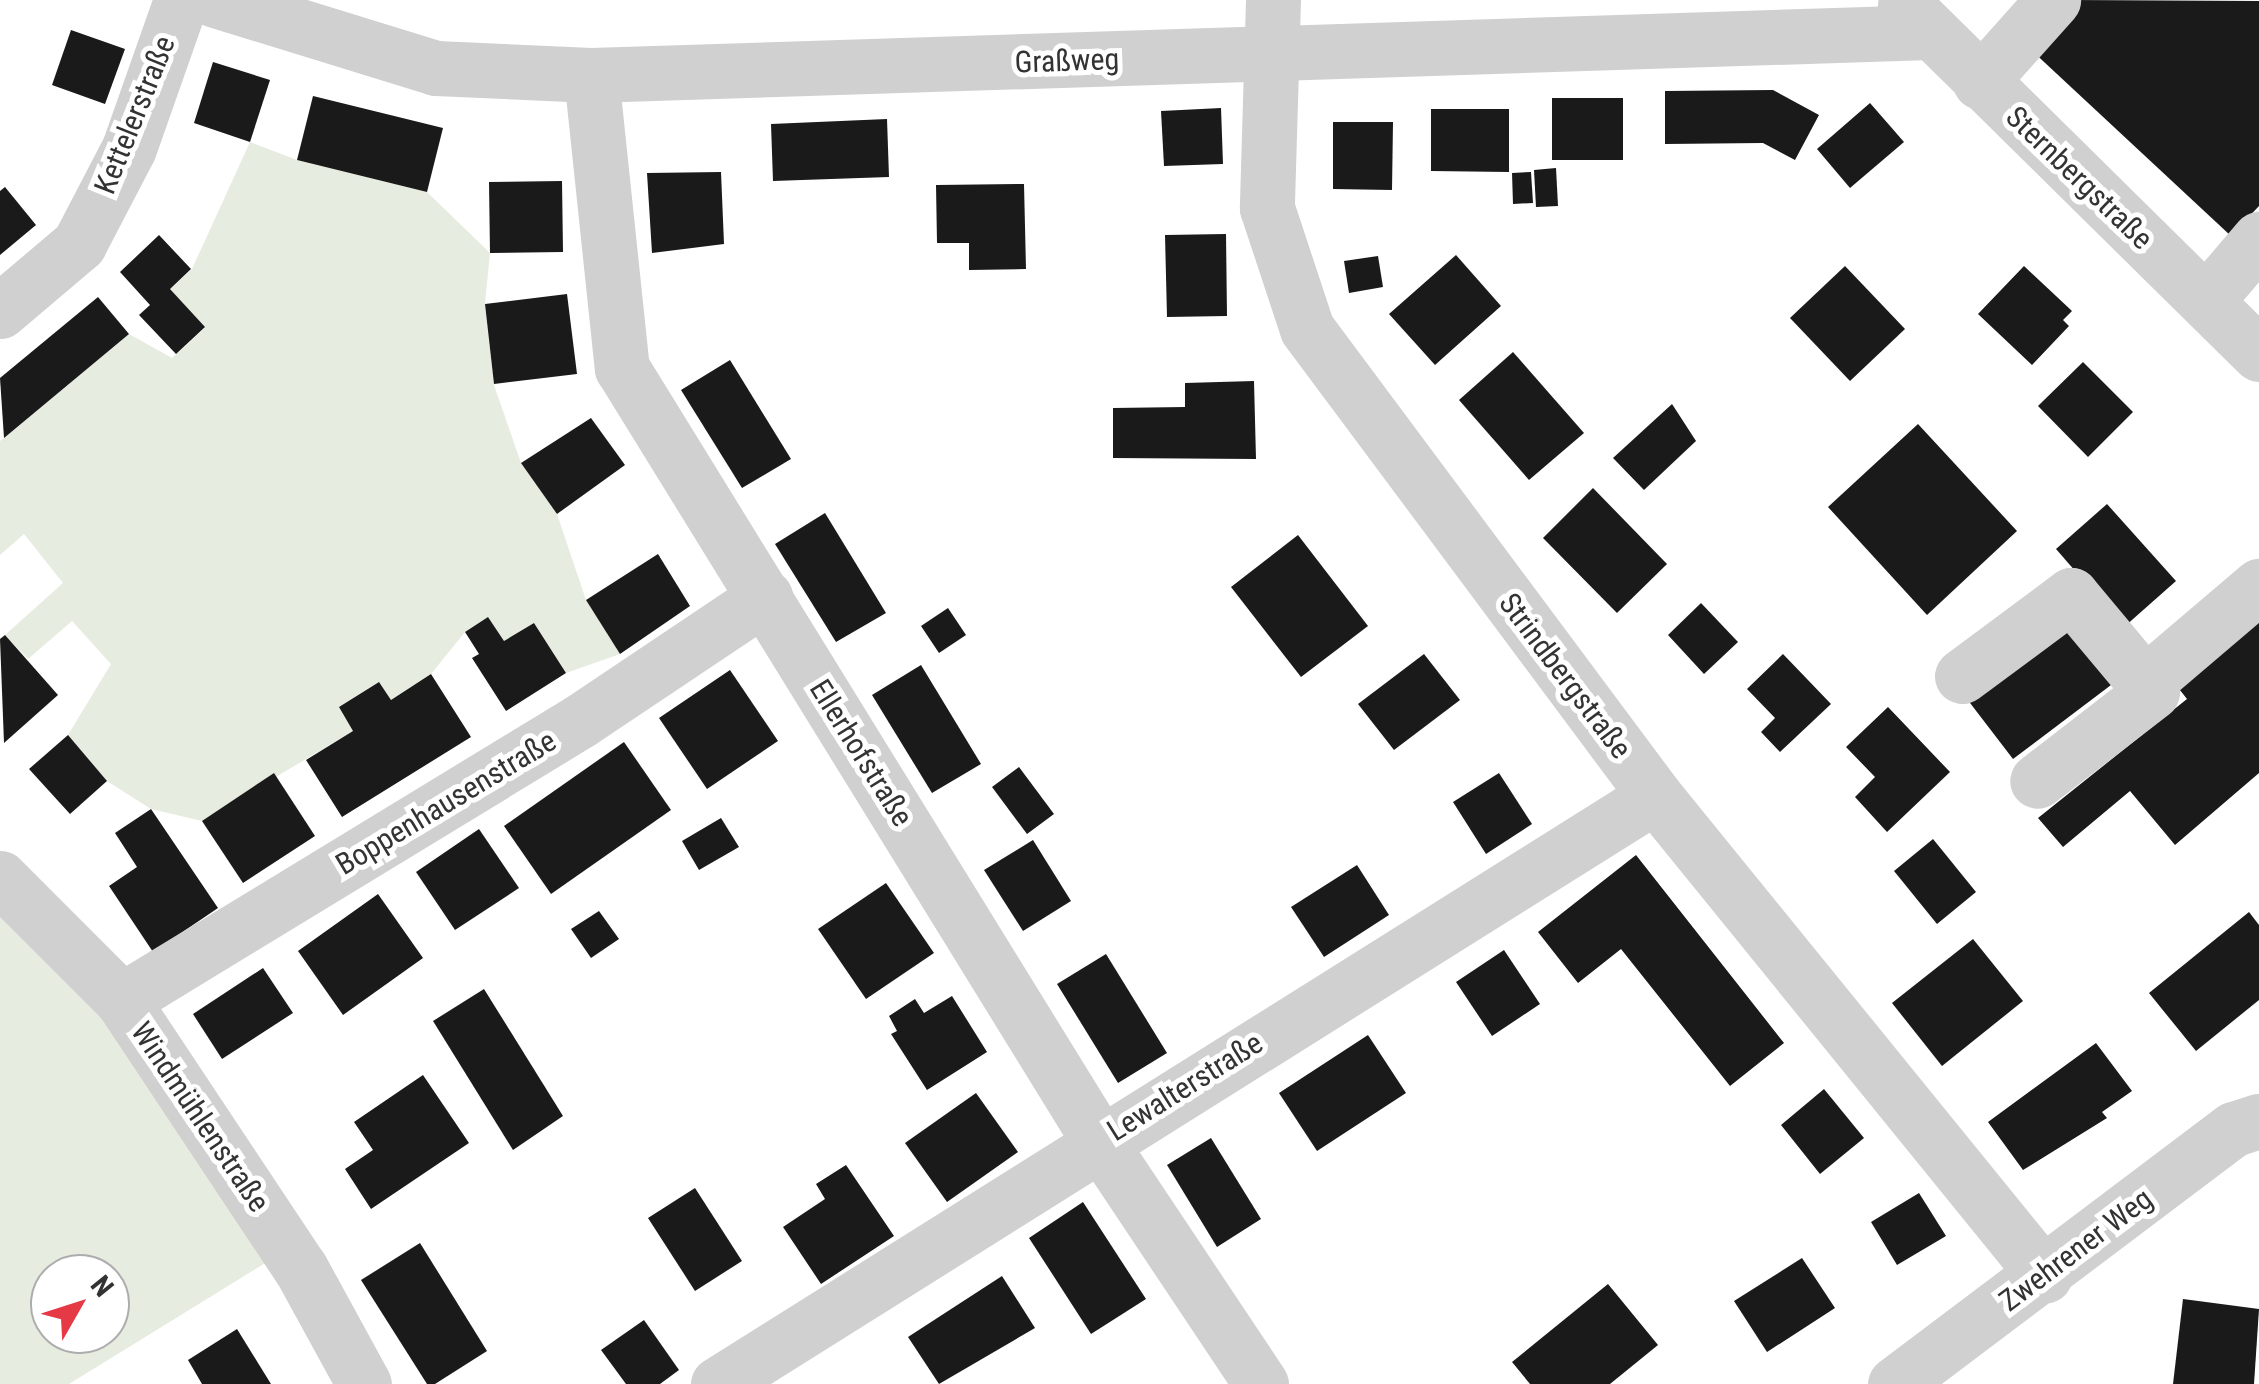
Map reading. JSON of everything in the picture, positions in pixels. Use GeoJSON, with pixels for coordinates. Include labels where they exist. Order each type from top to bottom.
{"type":"FeatureCollection","features":[{"type":"Feature","properties":{"kind":"street","name":"Kettelerstraße"},"geometry":{"type":"LineString","coordinates":[[0,311],[78,244],[129,148],[181,0]]}},
{"type":"Feature","properties":{"kind":"street","name":"Graßweg"},"geometry":{"type":"LineString","coordinates":[[216,0],[436,68],[592,76],[1276,55],[1930,11]]}},
{"type":"Feature","properties":{"kind":"street","name":"Strindbergstraße"},"geometry":{"type":"LineString","coordinates":[[1274,0],[1276,55],[1267,208],[1307,329],[1655,796],[2045,1276]]}},
{"type":"Feature","properties":{"kind":"street"},"geometry":{"type":"LineString","coordinates":[[1980,82],[2054,0]]}},
{"type":"Feature","properties":{"kind":"street","name":"Sternbergstraße"},"geometry":{"type":"LineString","coordinates":[[1930,11],[1980,82],[2259,354]]}},
{"type":"Feature","properties":{"kind":"street","name":"Ellerhofstraße"},"geometry":{"type":"LineString","coordinates":[[592,76],[622,368],[1099,1140],[1262,1384]]}},
{"type":"Feature","properties":{"kind":"street"},"geometry":{"type":"LineString","coordinates":[[2206,300],[2259,239]]}},
{"type":"Feature","properties":{"kind":"street"},"geometry":{"type":"LineString","coordinates":[[2145,683],[2259,586]]}},
{"type":"Feature","properties":{"kind":"street"},"geometry":{"type":"LineString","coordinates":[[1962,676],[2070,595],[2152,692],[2037,781]]}},
{"type":"Feature","properties":{"kind":"street","name":"Boppenhausenstraße"},"geometry":{"type":"LineString","coordinates":[[122,1000],[580,721],[765,597]]}},
{"type":"Feature","properties":{"kind":"street","name":"Lewalterstraße"},"geometry":{"type":"LineString","coordinates":[[718,1384],[1099,1140],[1655,796]]}},
{"type":"Feature","properties":{"kind":"street","name":"Windmühlenstraße"},"geometry":{"type":"LineString","coordinates":[[0,878],[122,1000],[301,1269],[364,1384]]}},
{"type":"Feature","properties":{"kind":"street","name":"Zwehrener Weg"},"geometry":{"type":"LineString","coordinates":[[1895,1384],[2045,1276],[2234,1129],[2259,1122]]}},
{"type":"Feature","properties":{"kind":"shaded area"},"geometry":{"type":"Polygon","coordinates":[[[250,142],[297,160],[427,192],[490,253],[485,304],[494,385],[521,463],[557,514],[586,600],[620,654],[566,673],[534,623],[504,641],[488,617],[465,632],[431,674],[391,700],[378,682],[339,707],[353,731],[202,821],[151,809],[107,781],[68,735],[111,664],[72,621],[28,659],[5,635],[63,583],[24,534],[0,555],[0,441],[129,334],[172,358],[205,328],[170,289],[192,269],[250,142]]]}},
{"type":"Feature","properties":{"kind":"shaded area"},"geometry":{"type":"Polygon","coordinates":[[[0,900],[111,1010],[275,1257],[130,1346],[130,1254],[30,1254],[30,1354],[118,1354],[69,1384],[0,1384],[0,900]]]}},
{"type":"Feature","properties":{"kind":"building"},"geometry":{"type":"Polygon","coordinates":[[[2072,0],[2259,1],[2259,206],[2231,236],[2028,47],[2072,0]]]}},
{"type":"Feature","properties":{"kind":"building"},"geometry":{"type":"Polygon","coordinates":[[[71,30],[125,49],[105,104],[52,85],[71,30]]]}},
{"type":"Feature","properties":{"kind":"building"},"geometry":{"type":"Polygon","coordinates":[[[213,62],[270,80],[250,142],[194,123],[213,62]]]}},
{"type":"Feature","properties":{"kind":"building"},"geometry":{"type":"Polygon","coordinates":[[[1773,90],[1819,115],[1795,160],[1763,143],[1665,144],[1665,91],[1773,90]]]}},
{"type":"Feature","properties":{"kind":"building"},"geometry":{"type":"Polygon","coordinates":[[[313,96],[443,128],[427,192],[297,160],[313,96]]]}},
{"type":"Feature","properties":{"kind":"building"},"geometry":{"type":"Polygon","coordinates":[[[1552,98],[1623,98],[1623,160],[1552,160],[1552,98]]]}},
{"type":"Feature","properties":{"kind":"building"},"geometry":{"type":"Polygon","coordinates":[[[1870,103],[1904,142],[1850,188],[1817,149],[1870,103]]]}},
{"type":"Feature","properties":{"kind":"building"},"geometry":{"type":"Polygon","coordinates":[[[1221,108],[1223,164],[1164,166],[1161,111],[1221,108]]]}},
{"type":"Feature","properties":{"kind":"building"},"geometry":{"type":"Polygon","coordinates":[[[1431,109],[1509,109],[1509,172],[1431,171],[1431,109]]]}},
{"type":"Feature","properties":{"kind":"building"},"geometry":{"type":"Polygon","coordinates":[[[887,119],[889,177],[773,181],[771,124],[887,119]]]}},
{"type":"Feature","properties":{"kind":"building"},"geometry":{"type":"Polygon","coordinates":[[[1333,122],[1393,122],[1392,190],[1333,189],[1333,122]]]}},
{"type":"Feature","properties":{"kind":"building"},"geometry":{"type":"Polygon","coordinates":[[[1556,168],[1558,206],[1536,207],[1534,170],[1556,168]]]}},
{"type":"Feature","properties":{"kind":"building"},"geometry":{"type":"Polygon","coordinates":[[[721,172],[724,244],[652,253],[647,173],[721,172]]]}},
{"type":"Feature","properties":{"kind":"building"},"geometry":{"type":"Polygon","coordinates":[[[1531,172],[1533,203],[1513,204],[1512,173],[1531,172]]]}},
{"type":"Feature","properties":{"kind":"building"},"geometry":{"type":"Polygon","coordinates":[[[562,181],[563,252],[490,253],[489,182],[562,181]]]}},
{"type":"Feature","properties":{"kind":"building"},"geometry":{"type":"Polygon","coordinates":[[[1024,184],[1026,269],[969,270],[969,243],[937,243],[936,185],[1024,184]]]}},
{"type":"Feature","properties":{"kind":"building"},"geometry":{"type":"Polygon","coordinates":[[[5,187],[36,225],[0,255],[0,191],[5,187]]]}},
{"type":"Feature","properties":{"kind":"building"},"geometry":{"type":"Polygon","coordinates":[[[1226,234],[1227,316],[1167,317],[1165,235],[1226,234]]]}},
{"type":"Feature","properties":{"kind":"building"},"geometry":{"type":"Polygon","coordinates":[[[159,235],[191,269],[170,289],[205,327],[176,354],[139,315],[150,305],[120,272],[159,235]]]}},
{"type":"Feature","properties":{"kind":"building"},"geometry":{"type":"Polygon","coordinates":[[[1456,255],[1501,306],[1435,365],[1389,314],[1456,255]]]}},
{"type":"Feature","properties":{"kind":"building"},"geometry":{"type":"Polygon","coordinates":[[[1378,256],[1383,287],[1349,293],[1344,261],[1378,256]]]}},
{"type":"Feature","properties":{"kind":"building"},"geometry":{"type":"Polygon","coordinates":[[[1845,266],[1905,329],[1850,381],[1790,318],[1845,266]]]}},
{"type":"Feature","properties":{"kind":"building"},"geometry":{"type":"Polygon","coordinates":[[[2024,266],[2072,311],[2063,320],[2069,326],[2032,365],[1978,314],[2024,266]]]}},
{"type":"Feature","properties":{"kind":"building"},"geometry":{"type":"Polygon","coordinates":[[[567,294],[577,374],[494,384],[485,304],[567,294]]]}},
{"type":"Feature","properties":{"kind":"building"},"geometry":{"type":"Polygon","coordinates":[[[98,297],[129,334],[4,438],[0,378],[98,297]]]}},
{"type":"Feature","properties":{"kind":"building"},"geometry":{"type":"Polygon","coordinates":[[[1513,352],[1584,433],[1529,480],[1459,400],[1513,352]]]}},
{"type":"Feature","properties":{"kind":"building"},"geometry":{"type":"Polygon","coordinates":[[[730,360],[791,459],[742,488],[681,390],[730,360]]]}},
{"type":"Feature","properties":{"kind":"building"},"geometry":{"type":"Polygon","coordinates":[[[2083,362],[2133,412],[2088,457],[2038,406],[2083,362]]]}},
{"type":"Feature","properties":{"kind":"building"},"geometry":{"type":"Polygon","coordinates":[[[1254,381],[1256,459],[1113,458],[1113,408],[1185,407],[1185,383],[1254,381]]]}},
{"type":"Feature","properties":{"kind":"building"},"geometry":{"type":"Polygon","coordinates":[[[1672,404],[1696,441],[1644,490],[1613,458],[1672,404]]]}},
{"type":"Feature","properties":{"kind":"building"},"geometry":{"type":"Polygon","coordinates":[[[591,418],[625,465],[557,514],[521,463],[591,418]]]}},
{"type":"Feature","properties":{"kind":"building"},"geometry":{"type":"Polygon","coordinates":[[[1918,424],[2017,531],[1927,615],[1828,507],[1918,424]]]}},
{"type":"Feature","properties":{"kind":"building"},"geometry":{"type":"Polygon","coordinates":[[[1593,488],[1667,564],[1617,613],[1543,538],[1593,488]]]}},
{"type":"Feature","properties":{"kind":"building"},"geometry":{"type":"Polygon","coordinates":[[[2107,504],[2176,581],[2124,627],[2056,549],[2107,504]]]}},
{"type":"Feature","properties":{"kind":"building"},"geometry":{"type":"Polygon","coordinates":[[[825,513],[886,613],[836,642],[775,544],[825,513]]]}},
{"type":"Feature","properties":{"kind":"building"},"geometry":{"type":"Polygon","coordinates":[[[1298,535],[1368,626],[1301,677],[1231,587],[1298,535]]]}},
{"type":"Feature","properties":{"kind":"building"},"geometry":{"type":"Polygon","coordinates":[[[658,554],[690,606],[620,654],[586,600],[658,554]]]}},
{"type":"Feature","properties":{"kind":"building"},"geometry":{"type":"Polygon","coordinates":[[[1701,603],[1738,642],[1704,674],[1668,635],[1701,603]]]}},
{"type":"Feature","properties":{"kind":"building"},"geometry":{"type":"Polygon","coordinates":[[[2259,607],[2259,773],[2175,845],[2130,791],[2063,847],[2038,818],[2187,699],[2172,680],[2259,607]]]}},
{"type":"Feature","properties":{"kind":"building"},"geometry":{"type":"Polygon","coordinates":[[[948,608],[966,635],[939,653],[921,626],[948,608]]]}},
{"type":"Feature","properties":{"kind":"building"},"geometry":{"type":"Polygon","coordinates":[[[488,617],[504,641],[534,623],[566,673],[506,711],[472,658],[479,654],[465,632],[488,617]]]}},
{"type":"Feature","properties":{"kind":"building"},"geometry":{"type":"Polygon","coordinates":[[[2069,622],[2115,682],[2013,759],[1967,699],[2069,622]]]}},
{"type":"Feature","properties":{"kind":"building"},"geometry":{"type":"Polygon","coordinates":[[[5,635],[58,695],[4,743],[0,639],[5,635]]]}},
{"type":"Feature","properties":{"kind":"building"},"geometry":{"type":"Polygon","coordinates":[[[1424,654],[1460,700],[1394,750],[1358,704],[1424,654]]]}},
{"type":"Feature","properties":{"kind":"building"},"geometry":{"type":"Polygon","coordinates":[[[1783,654],[1831,704],[1780,752],[1761,732],[1775,718],[1747,689],[1783,654]]]}},
{"type":"Feature","properties":{"kind":"building"},"geometry":{"type":"Polygon","coordinates":[[[921,665],[981,764],[932,793],[872,695],[921,665]]]}},
{"type":"Feature","properties":{"kind":"building"},"geometry":{"type":"Polygon","coordinates":[[[730,670],[778,741],[707,789],[659,718],[730,670]]]}},
{"type":"Feature","properties":{"kind":"building"},"geometry":{"type":"Polygon","coordinates":[[[431,674],[471,737],[342,817],[306,760],[353,731],[339,707],[379,682],[391,700],[431,674]]]}},
{"type":"Feature","properties":{"kind":"building"},"geometry":{"type":"Polygon","coordinates":[[[1888,707],[1950,772],[1887,832],[1855,797],[1875,777],[1846,747],[1888,707]]]}},
{"type":"Feature","properties":{"kind":"building"},"geometry":{"type":"Polygon","coordinates":[[[68,735],[107,781],[70,814],[29,769],[68,735]]]}},
{"type":"Feature","properties":{"kind":"building"},"geometry":{"type":"Polygon","coordinates":[[[624,742],[671,810],[551,894],[504,826],[624,742]]]}},
{"type":"Feature","properties":{"kind":"building"},"geometry":{"type":"Polygon","coordinates":[[[1019,767],[1054,814],[1027,834],[992,787],[1019,767]]]}},
{"type":"Feature","properties":{"kind":"building"},"geometry":{"type":"Polygon","coordinates":[[[274,773],[315,836],[243,883],[202,821],[274,773]]]}},
{"type":"Feature","properties":{"kind":"building"},"geometry":{"type":"Polygon","coordinates":[[[1499,773],[1532,824],[1486,854],[1453,802],[1499,773]]]}},
{"type":"Feature","properties":{"kind":"building"},"geometry":{"type":"Polygon","coordinates":[[[151,809],[218,908],[153,952],[109,886],[137,867],[115,833],[151,809]]]}},
{"type":"Feature","properties":{"kind":"building"},"geometry":{"type":"Polygon","coordinates":[[[721,818],[739,847],[699,870],[682,841],[721,818]]]}},
{"type":"Feature","properties":{"kind":"building"},"geometry":{"type":"Polygon","coordinates":[[[479,829],[519,888],[455,930],[416,872],[479,829]]]}},
{"type":"Feature","properties":{"kind":"building"},"geometry":{"type":"Polygon","coordinates":[[[1933,839],[1976,892],[1937,924],[1894,871],[1933,839]]]}},
{"type":"Feature","properties":{"kind":"building"},"geometry":{"type":"Polygon","coordinates":[[[1033,840],[1071,901],[1023,931],[984,870],[1033,840]]]}},
{"type":"Feature","properties":{"kind":"building"},"geometry":{"type":"Polygon","coordinates":[[[1636,855],[1784,1043],[1730,1086],[1621,949],[1578,983],[1538,932],[1636,855]]]}},
{"type":"Feature","properties":{"kind":"building"},"geometry":{"type":"Polygon","coordinates":[[[1357,865],[1389,915],[1324,957],[1291,907],[1357,865]]]}},
{"type":"Feature","properties":{"kind":"building"},"geometry":{"type":"Polygon","coordinates":[[[886,883],[934,953],[866,999],[818,929],[886,883]]]}},
{"type":"Feature","properties":{"kind":"building"},"geometry":{"type":"Polygon","coordinates":[[[378,894],[423,958],[343,1015],[298,951],[378,894]]]}},
{"type":"Feature","properties":{"kind":"building"},"geometry":{"type":"Polygon","coordinates":[[[599,911],[619,939],[591,958],[571,929],[599,911]]]}},
{"type":"Feature","properties":{"kind":"building"},"geometry":{"type":"Polygon","coordinates":[[[2249,912],[2259,925],[2259,1000],[2196,1051],[2149,993],[2249,912]]]}},
{"type":"Feature","properties":{"kind":"building"},"geometry":{"type":"Polygon","coordinates":[[[1973,939],[2023,1001],[1942,1066],[1892,1003],[1973,939]]]}},
{"type":"Feature","properties":{"kind":"building"},"geometry":{"type":"Polygon","coordinates":[[[1504,950],[1540,1004],[1492,1036],[1456,982],[1504,950]]]}},
{"type":"Feature","properties":{"kind":"building"},"geometry":{"type":"Polygon","coordinates":[[[1106,954],[1167,1053],[1118,1083],[1057,984],[1106,954]]]}},
{"type":"Feature","properties":{"kind":"building"},"geometry":{"type":"Polygon","coordinates":[[[263,968],[293,1013],[222,1059],[193,1014],[263,968]]]}},
{"type":"Feature","properties":{"kind":"building"},"geometry":{"type":"Polygon","coordinates":[[[484,989],[563,1116],[513,1150],[433,1021],[484,989]]]}},
{"type":"Feature","properties":{"kind":"building"},"geometry":{"type":"Polygon","coordinates":[[[952,996],[987,1052],[927,1090],[891,1034],[897,1031],[889,1016],[915,999],[924,1013],[952,996]]]}},
{"type":"Feature","properties":{"kind":"building"},"geometry":{"type":"Polygon","coordinates":[[[1368,1035],[1406,1093],[1317,1151],[1279,1093],[1368,1035]]]}},
{"type":"Feature","properties":{"kind":"building"},"geometry":{"type":"Polygon","coordinates":[[[2096,1043],[2132,1091],[2102,1112],[2107,1118],[2023,1170],[1988,1122],[2096,1043]]]}},
{"type":"Feature","properties":{"kind":"building"},"geometry":{"type":"Polygon","coordinates":[[[423,1075],[469,1143],[371,1209],[345,1169],[373,1150],[354,1122],[423,1075]]]}},
{"type":"Feature","properties":{"kind":"building"},"geometry":{"type":"Polygon","coordinates":[[[1824,1089],[1864,1138],[1820,1174],[1781,1125],[1824,1089]]]}},
{"type":"Feature","properties":{"kind":"building"},"geometry":{"type":"Polygon","coordinates":[[[976,1093],[1018,1152],[947,1202],[905,1143],[976,1093]]]}},
{"type":"Feature","properties":{"kind":"building"},"geometry":{"type":"Polygon","coordinates":[[[1211,1138],[1261,1219],[1217,1247],[1167,1165],[1211,1138]]]}},
{"type":"Feature","properties":{"kind":"building"},"geometry":{"type":"Polygon","coordinates":[[[846,1165],[894,1236],[821,1284],[783,1227],[825,1199],[816,1184],[846,1165]]]}},
{"type":"Feature","properties":{"kind":"building"},"geometry":{"type":"Polygon","coordinates":[[[695,1188],[742,1261],[695,1291],[648,1218],[695,1188]]]}},
{"type":"Feature","properties":{"kind":"building"},"geometry":{"type":"Polygon","coordinates":[[[1919,1193],[1946,1236],[1897,1265],[1871,1222],[1919,1193]]]}},
{"type":"Feature","properties":{"kind":"building"},"geometry":{"type":"Polygon","coordinates":[[[1083,1202],[1146,1299],[1091,1334],[1029,1238],[1083,1202]]]}},
{"type":"Feature","properties":{"kind":"building"},"geometry":{"type":"Polygon","coordinates":[[[420,1243],[487,1351],[435,1384],[427,1384],[361,1280],[420,1243]]]}},
{"type":"Feature","properties":{"kind":"building"},"geometry":{"type":"Polygon","coordinates":[[[1802,1258],[1835,1308],[1767,1352],[1734,1301],[1802,1258]]]}},
{"type":"Feature","properties":{"kind":"building"},"geometry":{"type":"Polygon","coordinates":[[[1002,1276],[1035,1328],[939,1384],[908,1337],[1002,1276]]]}},
{"type":"Feature","properties":{"kind":"building"},"geometry":{"type":"Polygon","coordinates":[[[1608,1284],[1658,1345],[1610,1384],[1530,1384],[1512,1362],[1608,1284]]]}},
{"type":"Feature","properties":{"kind":"building"},"geometry":{"type":"Polygon","coordinates":[[[2183,1299],[2259,1309],[2254,1384],[2173,1384],[2183,1299]]]}},
{"type":"Feature","properties":{"kind":"building"},"geometry":{"type":"Polygon","coordinates":[[[644,1320],[679,1370],[660,1384],[626,1384],[601,1350],[644,1320]]]}},
{"type":"Feature","properties":{"kind":"building"},"geometry":{"type":"Polygon","coordinates":[[[237,1329],[271,1384],[202,1384],[188,1360],[237,1329]]]}}]}
